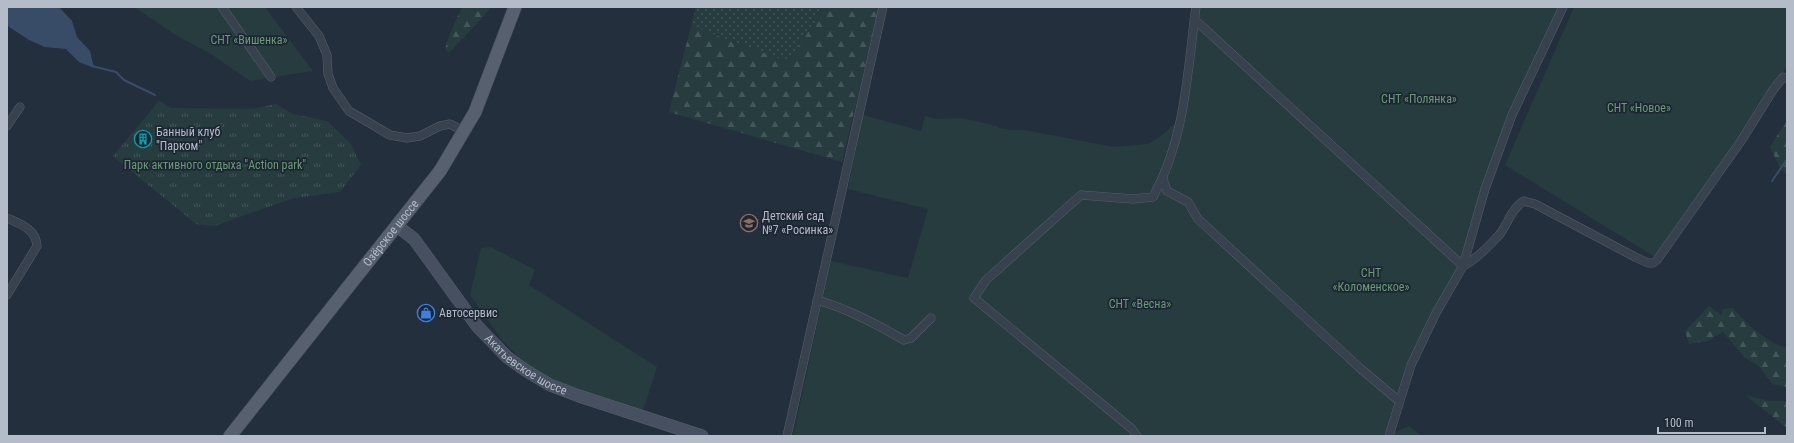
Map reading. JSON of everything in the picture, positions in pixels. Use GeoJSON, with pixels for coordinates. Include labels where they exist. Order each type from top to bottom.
{"type":"FeatureCollection","features":[{"type":"Feature","properties":{"kind":"main road","name":"Озёрское шоссе"},"geometry":{"type":"LineString","coordinates":[[230,436],[440,171],[475,112],[515,7]]}},
{"type":"Feature","properties":{"kind":"main road","name":"Акатьевское шоссе"},"geometry":{"type":"LineString","coordinates":[[397,226],[414,239],[477,326],[507,357],[525,370],[550,385],[579,396],[702,436]]}},
{"type":"Feature","properties":{"kind":"street"},"geometry":{"type":"LineString","coordinates":[[222,7],[271,77]]}},
{"type":"Feature","properties":{"kind":"street"},"geometry":{"type":"LineString","coordinates":[[296,7],[319,36],[327,55],[328,74],[332,88],[349,111],[390,135],[407,138],[420,136],[440,126],[450,124],[464,132]]}},
{"type":"Feature","properties":{"kind":"street"},"geometry":{"type":"LineString","coordinates":[[787,436],[883,7]]}},
{"type":"Feature","properties":{"kind":"street"},"geometry":{"type":"LineString","coordinates":[[1137,436],[1132,429],[974,298],[986,280],[1081,195],[1133,199],[1154,197],[1174,151],[1182,117],[1196,7]]}},
{"type":"Feature","properties":{"kind":"street"},"geometry":{"type":"LineString","coordinates":[[1389,436],[1411,365],[1436,313],[1463,266],[1485,189],[1512,115],[1563,7]]}},
{"type":"Feature","properties":{"kind":"street"},"geometry":{"type":"LineString","coordinates":[[1194,19],[1463,266]]}},
{"type":"Feature","properties":{"kind":"street"},"geometry":{"type":"LineString","coordinates":[[1463,266],[1471,262],[1500,234],[1518,206],[1524,201],[1535,204],[1648,263],[1653,263],[1657,260],[1716,177],[1773,90],[1783,77],[1787,79]]}},
{"type":"Feature","properties":{"kind":"street"},"geometry":{"type":"LineString","coordinates":[[7,126],[20,107]]}},
{"type":"Feature","properties":{"kind":"street"},"geometry":{"type":"LineString","coordinates":[[1163,179],[1167,190],[1188,202],[1198,219],[1361,369],[1399,401]]}},
{"type":"Feature","properties":{"kind":"street"},"geometry":{"type":"LineString","coordinates":[[7,218],[28,228],[37,239],[37,246],[7,295]]}},
{"type":"Feature","properties":{"kind":"street"},"geometry":{"type":"LineString","coordinates":[[817,300],[870,321],[904,340],[911,338],[931,318]]}},
{"type":"Feature","properties":{"kind":"green space","name":"СНТ «Вишенка»"},"geometry":{"type":"Polygon","coordinates":[[[134,7],[265,7],[313,71],[250,81],[211,54],[177,36],[134,7]]]}},
{"type":"Feature","properties":{"kind":"green space"},"geometry":{"type":"Polygon","coordinates":[[[462,7],[491,7],[449,53],[445,49],[462,7]]]}},
{"type":"Feature","properties":{"kind":"green space"},"geometry":{"type":"Polygon","coordinates":[[[696,7],[820,7],[821,13],[788,62],[691,26],[696,7]]]}},
{"type":"Feature","properties":{"kind":"green space"},"geometry":{"type":"Polygon","coordinates":[[[820,7],[879,7],[842,162],[669,112],[691,26],[788,62],[821,13],[820,7]]]}},
{"type":"Feature","properties":{"kind":"green space"},"geometry":{"type":"Polygon","coordinates":[[[1196,7],[1563,7],[1512,115],[1463,266],[1411,365],[1389,435],[1409,426],[1422,436],[793,436],[831,261],[908,278],[928,209],[848,189],[863,115],[921,131],[925,116],[937,119],[961,118],[997,126],[998,128],[1025,130],[1113,147],[1148,144],[1161,136],[1182,117],[1196,7]]]}},
{"type":"Feature","properties":{"kind":"green space","name":"СНТ «Новое»"},"geometry":{"type":"Polygon","coordinates":[[[1574,7],[1787,7],[1787,66],[1729,155],[1655,257],[1505,165],[1574,7]]]}},
{"type":"Feature","properties":{"kind":"green space","name":"Парк активного отдыха \"Action park\""},"geometry":{"type":"Polygon","coordinates":[[[159,101],[171,108],[253,109],[276,104],[293,114],[327,121],[351,144],[361,165],[340,192],[294,198],[214,226],[196,224],[113,156],[159,101]]]}},
{"type":"Feature","properties":{"kind":"green space"},"geometry":{"type":"Polygon","coordinates":[[[1787,120],[1787,175],[1780,168],[1770,147],[1787,120]]]}},
{"type":"Feature","properties":{"kind":"green space"},"geometry":{"type":"Polygon","coordinates":[[[491,247],[535,270],[529,285],[657,367],[643,411],[571,388],[531,369],[502,340],[470,295],[481,248],[491,247]]]}},
{"type":"Feature","properties":{"kind":"green space"},"geometry":{"type":"Polygon","coordinates":[[[1709,306],[1721,315],[1724,309],[1733,308],[1757,332],[1771,342],[1787,348],[1787,387],[1772,384],[1759,366],[1745,358],[1723,332],[1708,341],[1689,344],[1685,331],[1709,306]]]}},
{"type":"Feature","properties":{"kind":"green space"},"geometry":{"type":"Polygon","coordinates":[[[1745,395],[1768,401],[1787,401],[1787,428],[1745,395]]]}},
{"type":"Feature","properties":{"kind":"water"},"geometry":{"type":"Polygon","coordinates":[[[7,7],[59,7],[72,21],[77,37],[90,51],[94,68],[79,62],[66,49],[45,47],[29,40],[9,27],[7,24],[7,7]]]}},
{"type":"Feature","properties":{"kind":"waterway"},"geometry":{"type":"LineString","coordinates":[[92,66],[116,72],[124,80],[155,95]]}},
{"type":"Feature","properties":{"kind":"waterway"},"geometry":{"type":"LineString","coordinates":[[1772,181],[1787,159]]}},
{"type":"Feature","properties":{"kind":"place","name":"Банный клуб \"Парком\""},"geometry":{"type":"Point","coordinates":[143,139]}},
{"type":"Feature","properties":{"kind":"place","name":"Детский сад №7 «Росинка»"},"geometry":{"type":"Point","coordinates":[749,223]}},
{"type":"Feature","properties":{"kind":"place","name":"Автосервис"},"geometry":{"type":"Point","coordinates":[426,313]}},
{"type":"Feature","properties":{"kind":"park label","name":"СНТ «Полянка»"},"geometry":{"type":"Point","coordinates":[1419,99]}},
{"type":"Feature","properties":{"kind":"park label","name":"СНТ «Коломенское»"},"geometry":{"type":"Point","coordinates":[1371,280]}},
{"type":"Feature","properties":{"kind":"park label","name":"СНТ «Весна»"},"geometry":{"type":"Point","coordinates":[1140,304]}}]}
